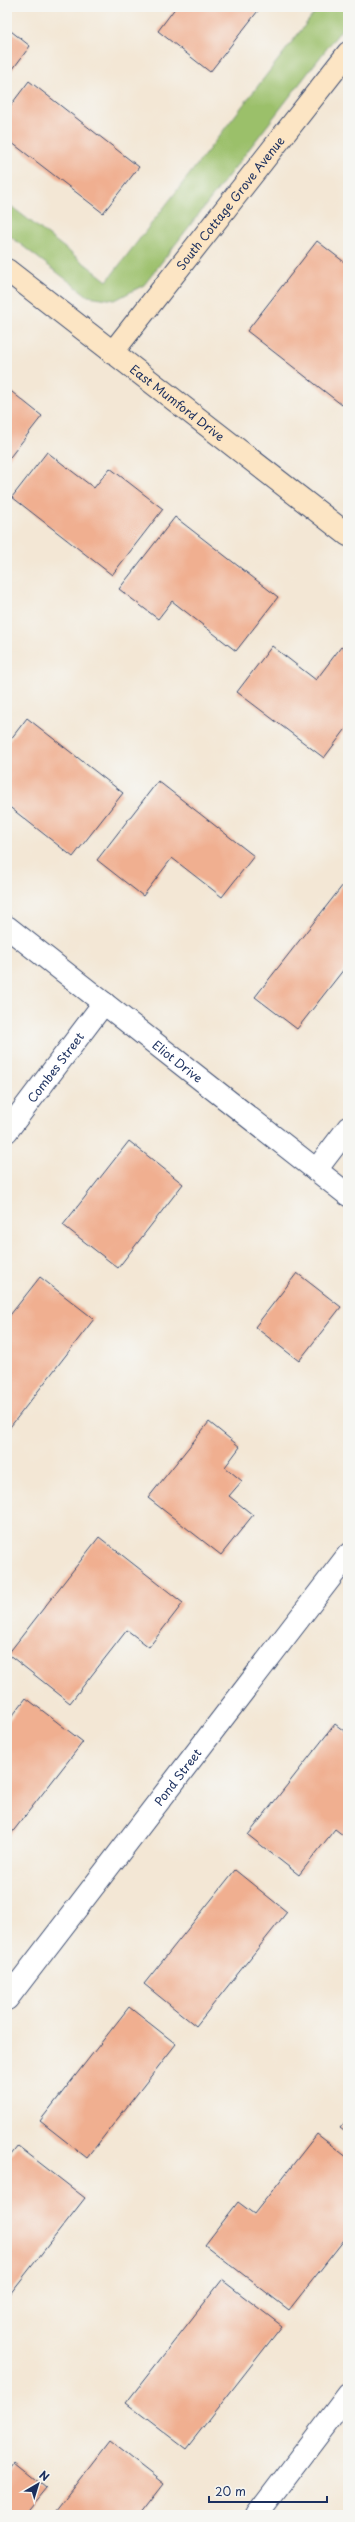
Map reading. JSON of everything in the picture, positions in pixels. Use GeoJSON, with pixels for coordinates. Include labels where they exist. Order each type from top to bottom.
{"type":"FeatureCollection","features":[{"type":"Feature","properties":{"kind":"street","name":"South Cottage Grove Avenue"},"geometry":{"type":"LineString","coordinates":[[112,353],[348,53]]}},
{"type":"Feature","properties":{"kind":"street","name":"East Mumford Drive"},"geometry":{"type":"LineString","coordinates":[[7,270],[348,535]]}},
{"type":"Feature","properties":{"kind":"street","name":"Eliot Drive"},"geometry":{"type":"LineString","coordinates":[[7,927],[348,1195]]}},
{"type":"Feature","properties":{"kind":"street","name":"Combes Street"},"geometry":{"type":"LineString","coordinates":[[7,1131],[104,1003]]}},
{"type":"Feature","properties":{"kind":"street"},"geometry":{"type":"LineString","coordinates":[[316,1170],[348,1128]]}},
{"type":"Feature","properties":{"kind":"street","name":"Pond Street"},"geometry":{"type":"LineString","coordinates":[[7,1999],[348,1555]]}},
{"type":"Feature","properties":{"kind":"street"},"geometry":{"type":"LineString","coordinates":[[257,2515],[348,2395]]}},
{"type":"Feature","properties":{"kind":"green space"},"geometry":{"type":"Polygon","coordinates":[[[319,7],[348,7],[348,21],[144,285],[115,300],[88,296],[7,234],[7,203],[107,281],[319,7]]]}},
{"type":"Feature","properties":{"kind":"building"},"geometry":{"type":"Polygon","coordinates":[[[176,7],[261,7],[210,72],[158,31],[176,7]]]}},
{"type":"Feature","properties":{"kind":"building"},"geometry":{"type":"Polygon","coordinates":[[[7,28],[30,46],[7,77],[7,28]]]}},
{"type":"Feature","properties":{"kind":"building"},"geometry":{"type":"Polygon","coordinates":[[[29,81],[139,167],[103,213],[7,139],[7,110],[29,81]]]}},
{"type":"Feature","properties":{"kind":"building"},"geometry":{"type":"Polygon","coordinates":[[[317,241],[348,265],[348,398],[342,405],[247,331],[317,241]]]}},
{"type":"Feature","properties":{"kind":"building"},"geometry":{"type":"Polygon","coordinates":[[[7,388],[42,416],[7,461],[7,388]]]}},
{"type":"Feature","properties":{"kind":"building"},"geometry":{"type":"Polygon","coordinates":[[[47,452],[94,488],[110,468],[163,509],[112,575],[12,497],[47,452]]]}},
{"type":"Feature","properties":{"kind":"building"},"geometry":{"type":"Polygon","coordinates":[[[175,517],[278,597],[236,651],[172,601],[158,619],[119,589],[175,517]]]}},
{"type":"Feature","properties":{"kind":"building"},"geometry":{"type":"Polygon","coordinates":[[[272,646],[316,680],[341,647],[348,652],[348,726],[324,758],[237,692],[272,646]]]}},
{"type":"Feature","properties":{"kind":"building"},"geometry":{"type":"Polygon","coordinates":[[[27,718],[123,793],[73,857],[7,805],[7,744],[27,718]]]}},
{"type":"Feature","properties":{"kind":"building"},"geometry":{"type":"Polygon","coordinates":[[[158,781],[254,856],[222,897],[172,858],[143,896],[97,860],[158,781]]]}},
{"type":"Feature","properties":{"kind":"building"},"geometry":{"type":"Polygon","coordinates":[[[343,885],[348,889],[348,964],[297,1029],[255,997],[343,885]]]}},
{"type":"Feature","properties":{"kind":"building"},"geometry":{"type":"Polygon","coordinates":[[[129,1141],[183,1184],[118,1268],[63,1225],[129,1141]]]}},
{"type":"Feature","properties":{"kind":"building"},"geometry":{"type":"Polygon","coordinates":[[[297,1273],[341,1307],[299,1361],[255,1327],[297,1273]]]}},
{"type":"Feature","properties":{"kind":"building"},"geometry":{"type":"Polygon","coordinates":[[[40,1277],[94,1319],[7,1431],[7,1319],[40,1277]]]}},
{"type":"Feature","properties":{"kind":"building"},"geometry":{"type":"Polygon","coordinates":[[[209,1422],[240,1447],[225,1467],[242,1481],[229,1496],[253,1515],[221,1555],[148,1498],[209,1422]]]}},
{"type":"Feature","properties":{"kind":"building"},"geometry":{"type":"Polygon","coordinates":[[[99,1537],[183,1603],[149,1647],[127,1630],[70,1703],[8,1654],[99,1537]]]}},
{"type":"Feature","properties":{"kind":"building"},"geometry":{"type":"Polygon","coordinates":[[[26,1698],[83,1742],[7,1839],[7,1723],[26,1698]]]}},
{"type":"Feature","properties":{"kind":"building"},"geometry":{"type":"Polygon","coordinates":[[[335,1724],[348,1734],[348,1839],[335,1829],[299,1875],[248,1835],[335,1724]]]}},
{"type":"Feature","properties":{"kind":"building"},"geometry":{"type":"Polygon","coordinates":[[[235,1870],[287,1912],[196,2026],[144,1984],[235,1870]]]}},
{"type":"Feature","properties":{"kind":"building"},"geometry":{"type":"Polygon","coordinates":[[[129,2007],[176,2044],[87,2158],[40,2121],[129,2007]]]}},
{"type":"Feature","properties":{"kind":"building"},"geometry":{"type":"Polygon","coordinates":[[[348,2118],[348,2134],[340,2128],[348,2118]]]}},
{"type":"Feature","properties":{"kind":"building"},"geometry":{"type":"Polygon","coordinates":[[[317,2134],[348,2158],[348,2235],[289,2310],[205,2245],[238,2202],[254,2214],[317,2134]]]}},
{"type":"Feature","properties":{"kind":"building"},"geometry":{"type":"Polygon","coordinates":[[[18,2146],[85,2198],[10,2294],[7,2292],[7,2160],[18,2146]]]}},
{"type":"Feature","properties":{"kind":"building"},"geometry":{"type":"Polygon","coordinates":[[[222,2280],[282,2326],[186,2449],[126,2403],[222,2280]]]}},
{"type":"Feature","properties":{"kind":"building"},"geometry":{"type":"Polygon","coordinates":[[[109,2441],[164,2484],[140,2515],[52,2515],[109,2441]]]}},
{"type":"Feature","properties":{"kind":"building"},"geometry":{"type":"Polygon","coordinates":[[[15,2463],[46,2488],[24,2515],[12,2515],[7,2511],[7,2474],[15,2463]]]}}]}
